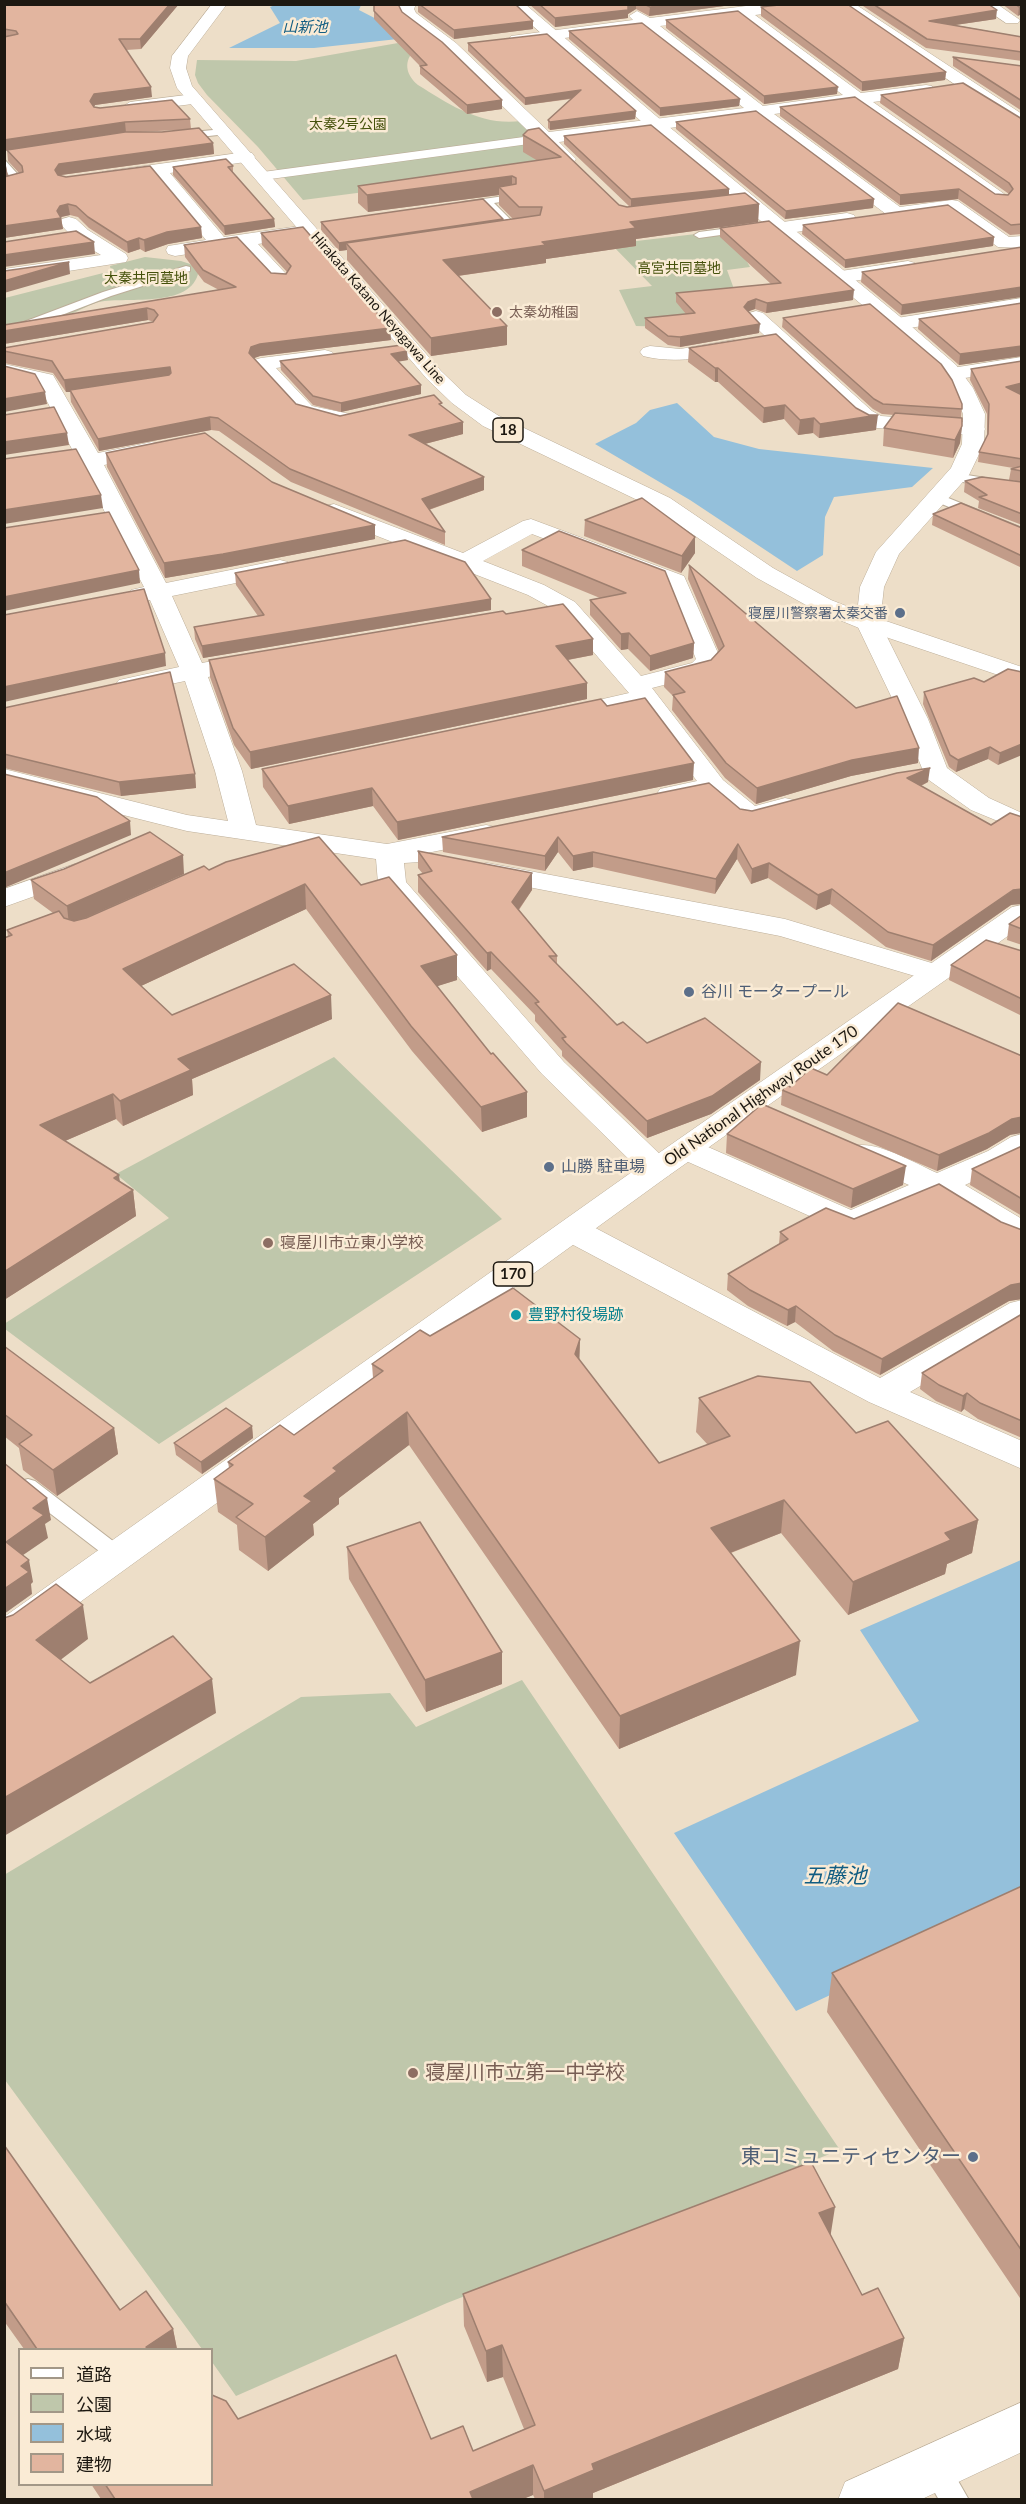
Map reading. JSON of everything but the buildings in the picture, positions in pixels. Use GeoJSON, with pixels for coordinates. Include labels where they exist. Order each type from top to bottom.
{"type":"FeatureCollection","features":[{"type":"Feature","properties":{"kind":"main road","name":"Hirakata Katano Neyagawa Line"},"geometry":{"type":"LineString","coordinates":[[220,4],[182,52],[177,62],[179,78],[194,99],[263,176],[339,256],[409,346],[455,395],[491,422],[662,503],[765,573],[823,605],[868,623],[1022,676]]}},
{"type":"Feature","properties":{"kind":"main road"},"geometry":{"type":"LineString","coordinates":[[408,4],[406,9],[410,16],[450,46],[578,169]]}},
{"type":"Feature","properties":{"kind":"main road"},"geometry":{"type":"LineString","coordinates":[[515,4],[656,125],[875,304],[952,374],[963,388],[974,414],[973,444],[961,470],[888,552],[872,587],[868,623],[915,719],[925,773],[980,804],[1022,823]]}},
{"type":"Feature","properties":{"kind":"main road"},"geometry":{"type":"LineString","coordinates":[[624,4],[759,111],[896,213]]}},
{"type":"Feature","properties":{"kind":"main road"},"geometry":{"type":"LineString","coordinates":[[506,40],[804,4]]}},
{"type":"Feature","properties":{"kind":"main road"},"geometry":{"type":"LineString","coordinates":[[844,4],[916,54],[967,85],[1013,109],[1022,122]]}},
{"type":"Feature","properties":{"kind":"main road"},"geometry":{"type":"LineString","coordinates":[[985,4],[1012,20]]}},
{"type":"Feature","properties":{"kind":"main road"},"geometry":{"type":"LineString","coordinates":[[742,12],[857,98],[1001,198]]}},
{"type":"Feature","properties":{"kind":"main road"},"geometry":{"type":"LineString","coordinates":[[450,46],[473,44]]}},
{"type":"Feature","properties":{"kind":"main road"},"geometry":{"type":"LineString","coordinates":[[916,54],[960,60]]}},
{"type":"Feature","properties":{"kind":"main road"},"geometry":{"type":"LineString","coordinates":[[546,138],[967,85]]}},
{"type":"Feature","properties":{"kind":"main road"},"geometry":{"type":"LineString","coordinates":[[113,109],[194,99]]}},
{"type":"Feature","properties":{"kind":"main road"},"geometry":{"type":"LineString","coordinates":[[90,178],[246,157]]}},
{"type":"Feature","properties":{"kind":"main road"},"geometry":{"type":"LineString","coordinates":[[157,169],[219,243]]}},
{"type":"Feature","properties":{"kind":"main road"},"geometry":{"type":"LineString","coordinates":[[781,226],[868,217],[1022,195]]}},
{"type":"Feature","properties":{"kind":"main road"},"geometry":{"type":"LineString","coordinates":[[729,204],[752,202]]}},
{"type":"Feature","properties":{"kind":"main road"},"geometry":{"type":"LineString","coordinates":[[952,205],[1011,248]]}},
{"type":"Feature","properties":{"kind":"main road"},"geometry":{"type":"LineString","coordinates":[[175,250],[312,227]]}},
{"type":"Feature","properties":{"kind":"main road"},"geometry":{"type":"LineString","coordinates":[[4,275],[119,258],[70,232]]}},
{"type":"Feature","properties":{"kind":"main road"},"geometry":{"type":"LineString","coordinates":[[244,240],[280,279]]}},
{"type":"Feature","properties":{"kind":"main road"},"geometry":{"type":"LineString","coordinates":[[842,277],[923,264]]}},
{"type":"Feature","properties":{"kind":"main road"},"geometry":{"type":"LineString","coordinates":[[852,308],[875,304]]}},
{"type":"Feature","properties":{"kind":"main road"},"geometry":{"type":"LineString","coordinates":[[897,324],[1022,304]]}},
{"type":"Feature","properties":{"kind":"main road"},"geometry":{"type":"LineString","coordinates":[[758,319],[782,329],[864,416],[878,422],[974,429]]}},
{"type":"Feature","properties":{"kind":"main road"},"geometry":{"type":"LineString","coordinates":[[650,352],[680,355],[782,329]]}},
{"type":"Feature","properties":{"kind":"main road"},"geometry":{"type":"LineString","coordinates":[[386,349],[409,346]]}},
{"type":"Feature","properties":{"kind":"main road"},"geometry":{"type":"LineString","coordinates":[[341,354],[261,364],[305,411],[341,420],[364,415]]}},
{"type":"Feature","properties":{"kind":"main road"},"geometry":{"type":"LineString","coordinates":[[952,374],[1022,363]]}},
{"type":"Feature","properties":{"kind":"main road"},"geometry":{"type":"LineString","coordinates":[[4,370],[46,379],[108,516],[158,591],[245,781],[245,843]]}},
{"type":"Feature","properties":{"kind":"main road"},"geometry":{"type":"LineString","coordinates":[[432,400],[455,395]]}},
{"type":"Feature","properties":{"kind":"main road"},"geometry":{"type":"LineString","coordinates":[[80,455],[179,444]]}},
{"type":"Feature","properties":{"kind":"main road"},"geometry":{"type":"LineString","coordinates":[[313,502],[408,542],[536,590],[567,607],[641,691],[714,786],[750,816],[805,801]]}},
{"type":"Feature","properties":{"kind":"main road"},"geometry":{"type":"LineString","coordinates":[[464,562],[531,526],[676,580],[709,660],[701,668],[641,691],[543,719]]}},
{"type":"Feature","properties":{"kind":"main road"},"geometry":{"type":"LineString","coordinates":[[374,548],[408,542]]}},
{"type":"Feature","properties":{"kind":"main road"},"geometry":{"type":"LineString","coordinates":[[114,599],[306,562]]}},
{"type":"Feature","properties":{"kind":"main road"},"geometry":{"type":"LineString","coordinates":[[532,613],[567,607]]}},
{"type":"Feature","properties":{"kind":"main road"},"geometry":{"type":"LineString","coordinates":[[105,690],[195,670],[276,657]]}},
{"type":"Feature","properties":{"kind":"main road"},"geometry":{"type":"LineString","coordinates":[[4,777],[187,823],[245,843],[273,836],[389,852],[785,928],[935,973]]}},
{"type":"Feature","properties":{"kind":"main road"},"geometry":{"type":"LineString","coordinates":[[645,800],[714,786]]}},
{"type":"Feature","properties":{"kind":"main road"},"geometry":{"type":"LineString","coordinates":[[154,837],[187,823]]}},
{"type":"Feature","properties":{"kind":"main road"},"geometry":{"type":"LineString","coordinates":[[389,852],[505,829]]}},
{"type":"Feature","properties":{"kind":"main road"},"geometry":{"type":"LineString","coordinates":[[389,852],[392,884],[553,1068],[657,1169]]}},
{"type":"Feature","properties":{"kind":"main road"},"geometry":{"type":"LineString","coordinates":[[4,899],[99,861]]}},
{"type":"Feature","properties":{"kind":"main road","name":"Old National Highway Route 170"},"geometry":{"type":"LineString","coordinates":[[4,1637],[657,1169],[688,1150],[1022,913]]}},
{"type":"Feature","properties":{"kind":"main road"},"geometry":{"type":"LineString","coordinates":[[980,942],[1011,953]]}},
{"type":"Feature","properties":{"kind":"main road"},"geometry":{"type":"LineString","coordinates":[[751,1104],[782,1117]]}},
{"type":"Feature","properties":{"kind":"main road"},"geometry":{"type":"LineString","coordinates":[[834,1140],[965,1197],[1022,1234]]}},
{"type":"Feature","properties":{"kind":"main road"},"geometry":{"type":"LineString","coordinates":[[688,1150],[851,1222],[938,1186],[999,1158],[1022,1144]]}},
{"type":"Feature","properties":{"kind":"main road"},"geometry":{"type":"LineString","coordinates":[[573,1231],[881,1393],[1022,1456]]}},
{"type":"Feature","properties":{"kind":"main road"},"geometry":{"type":"LineString","coordinates":[[881,1393],[1022,1311]]}},
{"type":"Feature","properties":{"kind":"main road"},"geometry":{"type":"LineString","coordinates":[[863,2499],[944,2483],[1022,2426]]}},
{"type":"Feature","properties":{"kind":"street"},"geometry":{"type":"LineString","coordinates":[[263,176],[546,138]]}},
{"type":"Feature","properties":{"kind":"lane"},"geometry":{"type":"LineString","coordinates":[[173,137],[224,132]]}},
{"type":"Feature","properties":{"kind":"lane"},"geometry":{"type":"LineString","coordinates":[[4,156],[15,154]]}},
{"type":"Feature","properties":{"kind":"lane"},"geometry":{"type":"LineString","coordinates":[[4,162],[19,181],[4,183]]}},
{"type":"Feature","properties":{"kind":"lane"},"geometry":{"type":"LineString","coordinates":[[453,206],[511,198]]}},
{"type":"Feature","properties":{"kind":"lane"},"geometry":{"type":"LineString","coordinates":[[487,202],[521,231],[504,233]]}},
{"type":"Feature","properties":{"kind":"lane"},"geometry":{"type":"LineString","coordinates":[[699,236],[781,226]]}},
{"type":"Feature","properties":{"kind":"lane"},"geometry":{"type":"LineString","coordinates":[[4,330],[24,326],[107,294],[186,269]]}},
{"type":"Feature","properties":{"kind":"lane"},"geometry":{"type":"LineString","coordinates":[[954,477],[1022,488]]}},
{"type":"Feature","properties":{"kind":"lane"},"geometry":{"type":"LineString","coordinates":[[936,497],[1022,533]]}},
{"type":"Feature","properties":{"kind":"lane"},"geometry":{"type":"LineString","coordinates":[[15,1476],[119,1556]]}},
{"type":"Feature","properties":{"kind":"green space","name":"太秦2号公園"},"geometry":{"type":"Polygon","coordinates":[[[398,43],[413,52],[407,65],[411,78],[418,85],[454,106],[479,117],[506,122],[521,121],[562,163],[511,173],[303,200],[258,147],[207,95],[195,75],[197,60],[296,61],[398,43]]]}},
{"type":"Feature","properties":{"kind":"green space","name":"高宮共同墓地"},"geometry":{"type":"Polygon","coordinates":[[[730,230],[750,267],[727,270],[734,289],[709,328],[636,326],[619,290],[652,286],[611,244],[730,230]]]}},
{"type":"Feature","properties":{"kind":"green space","name":"太秦共同墓地"},"geometry":{"type":"Polygon","coordinates":[[[145,257],[181,261],[199,267],[195,281],[186,290],[174,295],[142,300],[99,302],[56,318],[5,328],[5,298],[111,271],[110,266],[145,257]]]}},
{"type":"Feature","properties":{"kind":"green space"},"geometry":{"type":"Polygon","coordinates":[[[334,1057],[502,1219],[159,1444],[5,1329],[4,1324],[169,1218],[116,1174],[334,1057]]]}},
{"type":"Feature","properties":{"kind":"green space"},"geometry":{"type":"Polygon","coordinates":[[[522,1680],[840,2150],[447,2303],[236,2396],[213,2363],[213,2348],[201,2348],[5,2080],[4,1875],[301,1697],[390,1693],[416,1727],[522,1680]]]}},
{"type":"Feature","properties":{"kind":"water","name":"山新池"},"geometry":{"type":"Polygon","coordinates":[[[275,5],[361,5],[359,10],[392,27],[398,39],[314,48],[229,48],[280,23],[270,7],[275,5]]]}},
{"type":"Feature","properties":{"kind":"water"},"geometry":{"type":"Polygon","coordinates":[[[677,403],[714,437],[759,449],[933,468],[912,487],[834,497],[825,517],[823,555],[797,571],[690,500],[595,444],[636,423],[650,410],[677,403]]]}},
{"type":"Feature","properties":{"kind":"water","name":"五藤池"},"geometry":{"type":"Polygon","coordinates":[[[1021,1560],[1021,1906],[796,2011],[674,1833],[919,1721],[860,1630],[1021,1560]]]}},
{"type":"Feature","properties":{"kind":"place","name":"太秦幼稚園"},"geometry":{"type":"Point","coordinates":[497,312]}},
{"type":"Feature","properties":{"kind":"place","name":"寝屋川警察署太秦交番"},"geometry":{"type":"Point","coordinates":[900,613]}},
{"type":"Feature","properties":{"kind":"place","name":"谷川 モータープール"},"geometry":{"type":"Point","coordinates":[689,992]}},
{"type":"Feature","properties":{"kind":"place","name":"山勝 駐車場"},"geometry":{"type":"Point","coordinates":[549,1167]}},
{"type":"Feature","properties":{"kind":"place","name":"寝屋川市立東小学校"},"geometry":{"type":"Point","coordinates":[268,1243]}},
{"type":"Feature","properties":{"kind":"place","name":"豊野村役場跡"},"geometry":{"type":"Point","coordinates":[516,1315]}},
{"type":"Feature","properties":{"kind":"place","name":"寝屋川市立第一中学校"},"geometry":{"type":"Point","coordinates":[413,2073]}},
{"type":"Feature","properties":{"kind":"place","name":"東コミュニティセンター"},"geometry":{"type":"Point","coordinates":[973,2157]}}]}
